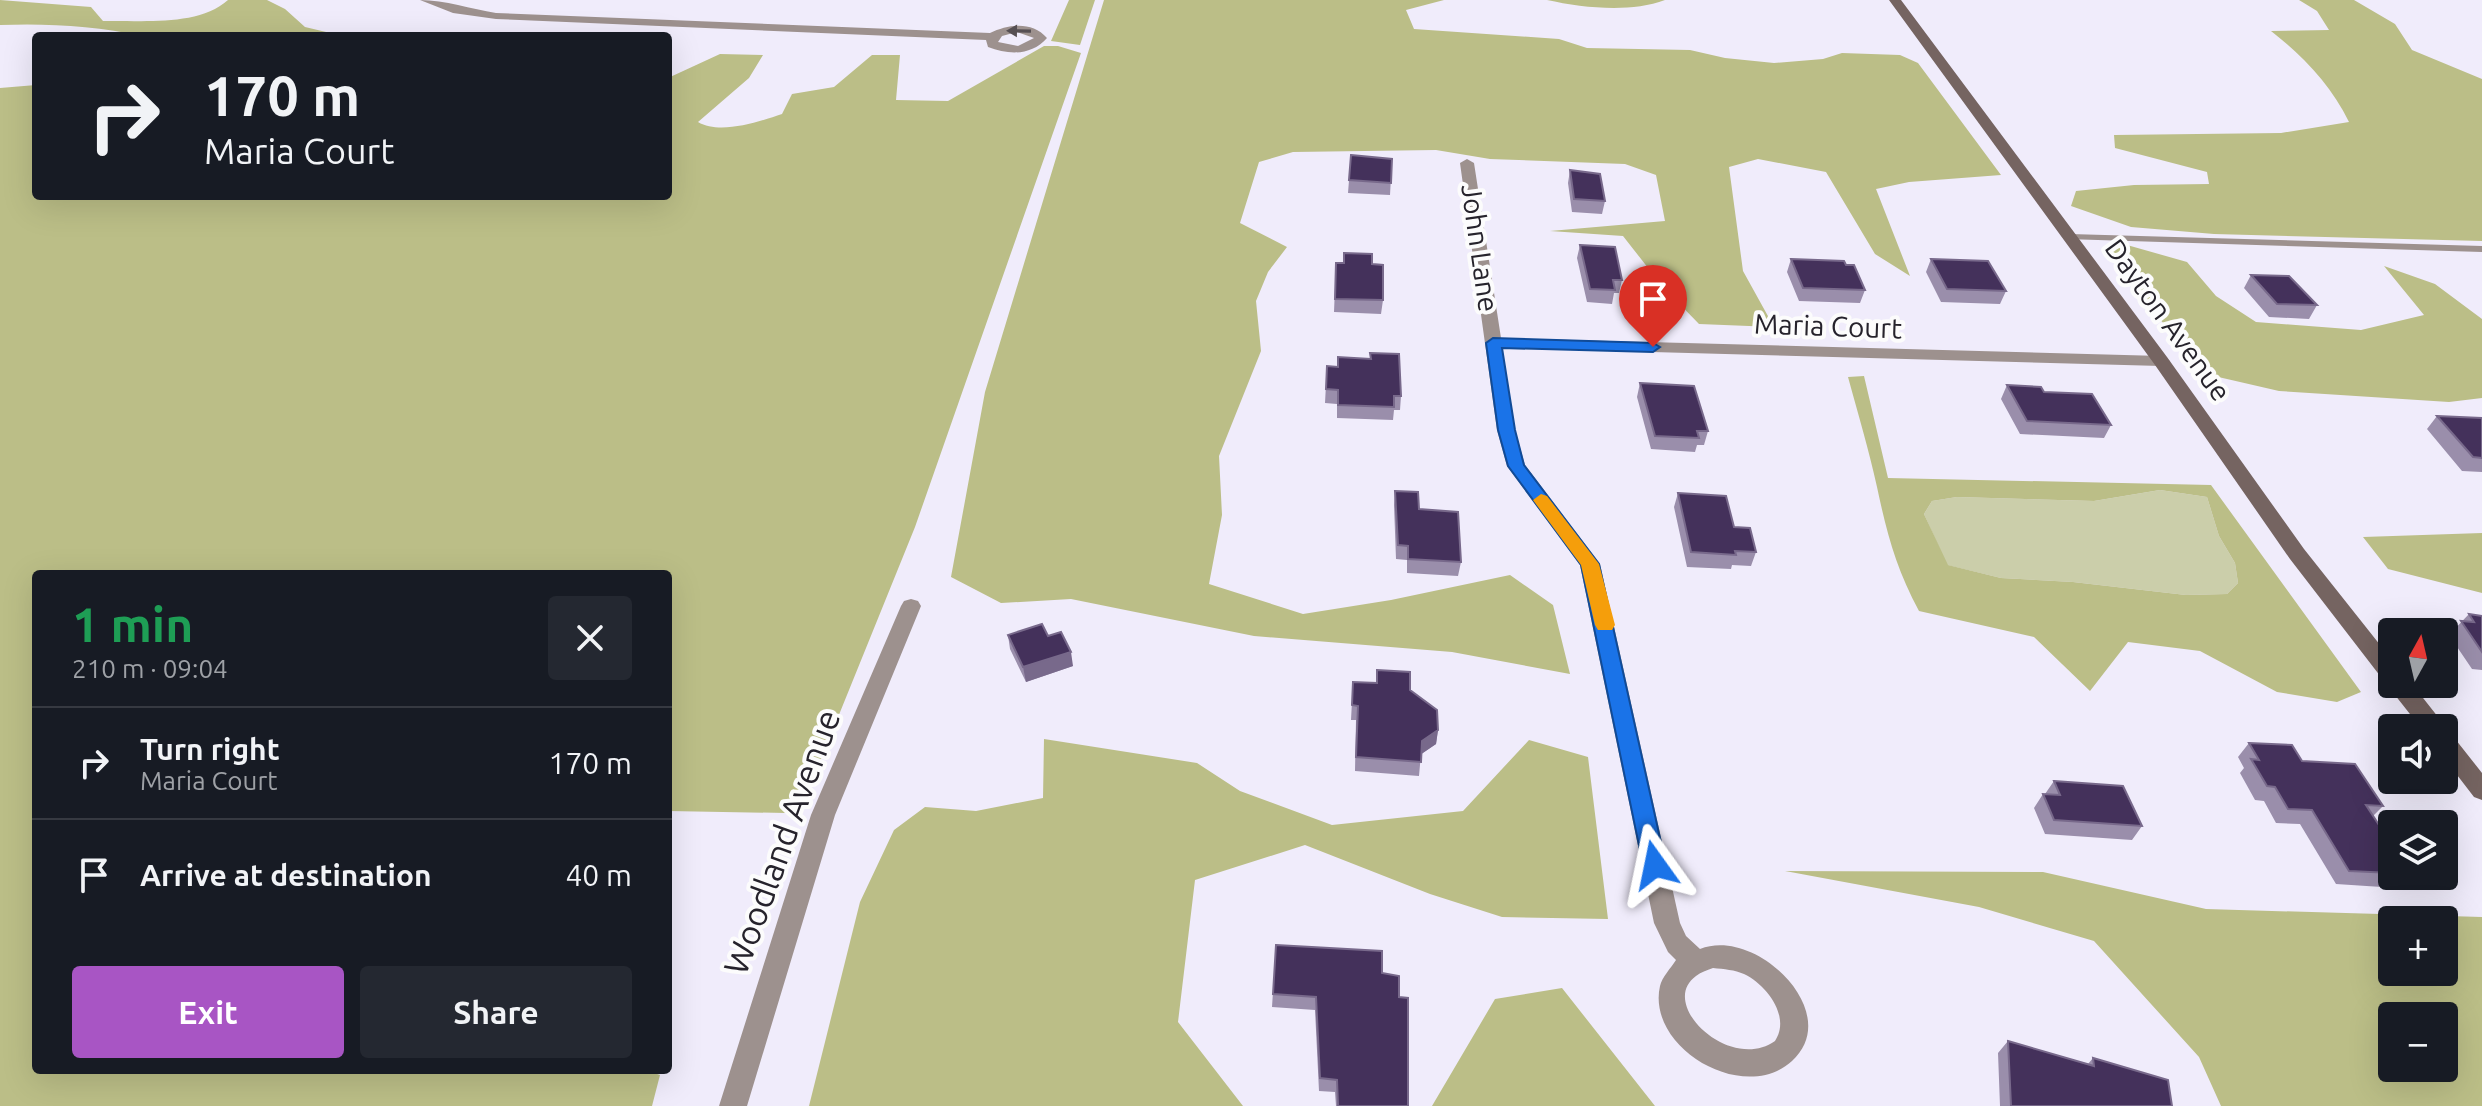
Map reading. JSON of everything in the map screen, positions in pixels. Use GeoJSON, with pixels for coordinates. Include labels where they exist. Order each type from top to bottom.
{"type":"FeatureCollection","features":[{"type":"Feature","properties":{"kind":"street"},"geometry":{"type":"LineString","coordinates":[[426,0],[457,11],[496,16],[992,37]]}},
{"type":"Feature","properties":{"kind":"street","name":"Dayton Avenue"},"geometry":{"type":"LineString","coordinates":[[1895,0],[2161,361],[2297,554],[2378,657]]}},
{"type":"Feature","properties":{"kind":"street","name":"John Lane"},"geometry":{"type":"LineString","coordinates":[[1467,163],[1506,430],[1516,466],[1590,564],[1667,923],[1677,944],[1695,961]]}},
{"type":"Feature","properties":{"kind":"street","name":"Maria Court"},"geometry":{"type":"LineString","coordinates":[[1493,343],[2161,361]]}},
{"type":"Feature","properties":{"kind":"street","name":"Woodland Avenue"},"geometry":{"type":"LineString","coordinates":[[733,1106],[823,815],[911,606]]}},
{"type":"Feature","properties":{"kind":"street"},"geometry":{"type":"LineString","coordinates":[[2410,698],[2423,714]]}},
{"type":"Feature","properties":{"kind":"street"},"geometry":{"type":"LineString","coordinates":[[2458,759],[2482,790]]}},
{"type":"Feature","properties":{"kind":"street"},"geometry":{"type":"LineString","coordinates":[[1712,956],[1732,958],[1751,964],[1769,975],[1783,991],[1792,1009],[1794,1027],[1790,1043],[1779,1056],[1763,1064],[1743,1065],[1703,1050],[1687,1035],[1677,1019],[1672,1000],[1674,984],[1682,970],[1695,961],[1712,956]]}},
{"type":"Feature","properties":{"kind":"lane"},"geometry":{"type":"LineString","coordinates":[[2070,237],[2482,249]]}},
{"type":"Feature","properties":{"kind":"green space"},"geometry":{"type":"Polygon","coordinates":[[[0,0],[91,7],[103,21],[134,21],[201,15],[228,0],[267,0],[285,9],[305,27],[326,32],[119,32],[71,26],[0,25],[0,0]]]}},
{"type":"Feature","properties":{"kind":"green space"},"geometry":{"type":"Polygon","coordinates":[[[1069,0],[1095,0],[1080,45],[1051,41],[1069,0]]]}},
{"type":"Feature","properties":{"kind":"green space"},"geometry":{"type":"Polygon","coordinates":[[[1104,0],[1444,0],[1406,10],[1414,29],[1559,39],[1587,48],[1690,50],[1725,58],[1774,63],[1823,59],[1842,53],[1900,55],[1918,63],[2001,175],[1909,182],[1876,189],[1910,276],[1875,254],[1826,172],[1758,159],[1729,167],[1743,271],[1774,327],[1699,324],[1663,287],[1623,236],[1550,231],[1665,221],[1656,175],[1625,164],[1490,159],[1436,150],[1293,152],[1259,162],[1240,223],[1287,247],[1268,272],[1256,301],[1261,351],[1219,456],[1222,515],[1209,584],[1303,614],[1391,600],[1510,575],[1553,605],[1570,674],[1452,652],[1254,636],[1071,599],[1001,603],[951,577],[985,392],[1104,0]]]}},
{"type":"Feature","properties":{"kind":"green space"},"geometry":{"type":"Polygon","coordinates":[[[1547,0],[1665,0],[1637,7],[1607,8],[1547,0]]]}},
{"type":"Feature","properties":{"kind":"green space"},"geometry":{"type":"Polygon","coordinates":[[[2299,0],[2354,0],[2395,24],[2412,50],[2482,79],[2482,241],[2214,234],[2131,227],[2071,206],[2076,191],[2134,185],[2209,184],[2207,172],[2115,148],[2114,135],[2281,133],[2349,122],[2315,72],[2271,31],[2329,30],[2317,11],[2299,0]]]}},
{"type":"Feature","properties":{"kind":"green space"},"geometry":{"type":"Polygon","coordinates":[[[1044,46],[1058,46],[1081,53],[915,527],[815,774],[786,813],[672,811],[672,570],[32,570],[32,1074],[657,1074],[660,1075],[652,1106],[0,1106],[0,88],[32,85],[32,200],[672,200],[672,76],[720,54],[763,55],[749,78],[698,122],[707,126],[728,127],[782,114],[792,94],[834,87],[872,55],[900,55],[896,100],[948,101],[1044,46]]]}},
{"type":"Feature","properties":{"kind":"green space"},"geometry":{"type":"Polygon","coordinates":[[[2127,245],[2187,262],[2216,296],[2256,322],[2361,330],[2424,315],[2384,266],[2435,284],[2482,319],[2482,398],[2449,402],[2279,391],[2201,373],[2109,252],[2127,245]]]}},
{"type":"Feature","properties":{"kind":"green space"},"geometry":{"type":"Polygon","coordinates":[[[1864,376],[1888,478],[2211,485],[2361,692],[2337,702],[2277,692],[2200,651],[2128,642],[2090,691],[2034,637],[1919,611],[1893,550],[1848,377],[1864,376]],[[2160,490],[2094,501],[1957,497],[1932,501],[1924,514],[1948,565],[2001,578],[2073,582],[2186,595],[2227,594],[2238,583],[2235,563],[2219,536],[2207,497],[2160,490]]]}},
{"type":"Feature","properties":{"kind":"green space"},"geometry":{"type":"Polygon","coordinates":[[[2160,490],[2207,497],[2219,536],[2235,563],[2238,583],[2227,594],[2186,595],[2073,582],[2001,578],[1947,565],[1924,514],[1932,501],[1957,497],[2094,501],[2160,490]]]}},
{"type":"Feature","properties":{"kind":"green space"},"geometry":{"type":"Polygon","coordinates":[[[2482,533],[2482,593],[2388,569],[2363,537],[2482,533]]]}},
{"type":"Feature","properties":{"kind":"green space"},"geometry":{"type":"Polygon","coordinates":[[[1044,739],[1197,763],[1240,791],[1332,825],[1463,811],[1529,740],[1588,757],[1608,919],[1502,917],[1430,894],[1305,845],[1195,880],[1178,1022],[1243,1106],[809,1106],[860,902],[894,830],[925,807],[976,811],[1043,798],[1044,739]]]}},
{"type":"Feature","properties":{"kind":"green space"},"geometry":{"type":"Polygon","coordinates":[[[1785,871],[2043,872],[2206,909],[2378,914],[2378,986],[2458,986],[2458,916],[2482,917],[2482,1106],[2221,1106],[2199,1057],[2094,941],[1979,907],[1785,871]]]}},
{"type":"Feature","properties":{"kind":"green space"},"geometry":{"type":"Polygon","coordinates":[[[1562,988],[1655,1106],[1432,1106],[1495,999],[1562,988]]]}},
{"type":"Feature","properties":{"kind":"building"},"geometry":{"type":"Polygon","coordinates":[[[1351,155],[1392,159],[1391,183],[1349,180],[1351,155]]]}},
{"type":"Feature","properties":{"kind":"building"},"geometry":{"type":"Polygon","coordinates":[[[1570,170],[1600,174],[1605,201],[1574,199],[1570,170]]]}},
{"type":"Feature","properties":{"kind":"building"},"geometry":{"type":"Polygon","coordinates":[[[1580,245],[1615,247],[1622,280],[1613,280],[1615,290],[1590,289],[1580,245]]]}},
{"type":"Feature","properties":{"kind":"building"},"geometry":{"type":"Polygon","coordinates":[[[1344,253],[1372,254],[1372,264],[1383,265],[1383,300],[1335,299],[1336,263],[1344,263],[1344,253]]]}},
{"type":"Feature","properties":{"kind":"building"},"geometry":{"type":"Polygon","coordinates":[[[1791,259],[1844,261],[1846,265],[1854,265],[1865,290],[1803,288],[1791,259]]]}},
{"type":"Feature","properties":{"kind":"building"},"geometry":{"type":"Polygon","coordinates":[[[1931,259],[1988,261],[2006,291],[1947,289],[1931,259]]]}},
{"type":"Feature","properties":{"kind":"building"},"geometry":{"type":"Polygon","coordinates":[[[2251,275],[2289,276],[2317,305],[2277,304],[2251,275]]]}},
{"type":"Feature","properties":{"kind":"building"},"geometry":{"type":"Polygon","coordinates":[[[1370,353],[1399,354],[1401,396],[1394,396],[1394,407],[1338,405],[1338,390],[1326,389],[1327,366],[1338,367],[1338,357],[1371,359],[1370,353]]]}},
{"type":"Feature","properties":{"kind":"building"},"geometry":{"type":"Polygon","coordinates":[[[1640,383],[1694,386],[1708,431],[1697,431],[1699,438],[1655,436],[1640,383]]]}},
{"type":"Feature","properties":{"kind":"building"},"geometry":{"type":"Polygon","coordinates":[[[2007,385],[2041,387],[2044,392],[2092,394],[2111,425],[2027,421],[2007,385]]]}},
{"type":"Feature","properties":{"kind":"building"},"geometry":{"type":"Polygon","coordinates":[[[2437,416],[2482,418],[2482,458],[2473,457],[2437,416]]]}},
{"type":"Feature","properties":{"kind":"building"},"geometry":{"type":"Polygon","coordinates":[[[1395,491],[1418,492],[1419,509],[1458,512],[1461,562],[1408,559],[1408,546],[1398,545],[1395,491]]]}},
{"type":"Feature","properties":{"kind":"building"},"geometry":{"type":"Polygon","coordinates":[[[1678,493],[1726,496],[1734,527],[1750,528],[1756,552],[1735,551],[1736,555],[1691,552],[1678,493]]]}},
{"type":"Feature","properties":{"kind":"building"},"geometry":{"type":"Polygon","coordinates":[[[2469,614],[2482,616],[2482,652],[2461,621],[2474,622],[2469,614]]]}},
{"type":"Feature","properties":{"kind":"building"},"geometry":{"type":"Polygon","coordinates":[[[1042,624],[1048,636],[1061,632],[1071,652],[1023,667],[1008,635],[1042,624]]]}},
{"type":"Feature","properties":{"kind":"building"},"geometry":{"type":"Polygon","coordinates":[[[1377,670],[1410,672],[1410,690],[1437,710],[1438,730],[1422,741],[1421,762],[1356,757],[1358,706],[1352,705],[1353,682],[1377,683],[1377,670]]]}},
{"type":"Feature","properties":{"kind":"building"},"geometry":{"type":"Polygon","coordinates":[[[2249,743],[2292,745],[2302,761],[2355,764],[2383,806],[2366,805],[2378,823],[2378,872],[2349,871],[2312,810],[2288,809],[2275,787],[2267,786],[2251,759],[2259,760],[2249,743]]]}},
{"type":"Feature","properties":{"kind":"building"},"geometry":{"type":"Polygon","coordinates":[[[2054,781],[2123,786],[2142,826],[2054,820],[2043,794],[2060,795],[2054,781]]]}},
{"type":"Feature","properties":{"kind":"building"},"geometry":{"type":"Polygon","coordinates":[[[1276,945],[1382,951],[1382,973],[1399,976],[1399,997],[1408,998],[1408,1106],[1338,1106],[1337,1080],[1320,1078],[1316,997],[1273,994],[1276,945]]]}},
{"type":"Feature","properties":{"kind":"building"},"geometry":{"type":"Polygon","coordinates":[[[2008,1041],[2094,1066],[2093,1058],[2168,1080],[2172,1106],[2011,1106],[2008,1041]]]}},
{"type":"Feature","properties":{"kind":"slow traffic"},"geometry":{"type":"LineString","coordinates":[[1541,500],[1590,564],[1605,625]]}},
{"type":"Feature","properties":{"kind":"route"},"geometry":{"type":"LineString","coordinates":[[1653,347],[1493,343],[1506,430],[1516,466],[1590,564],[1655,865]]}}]}
